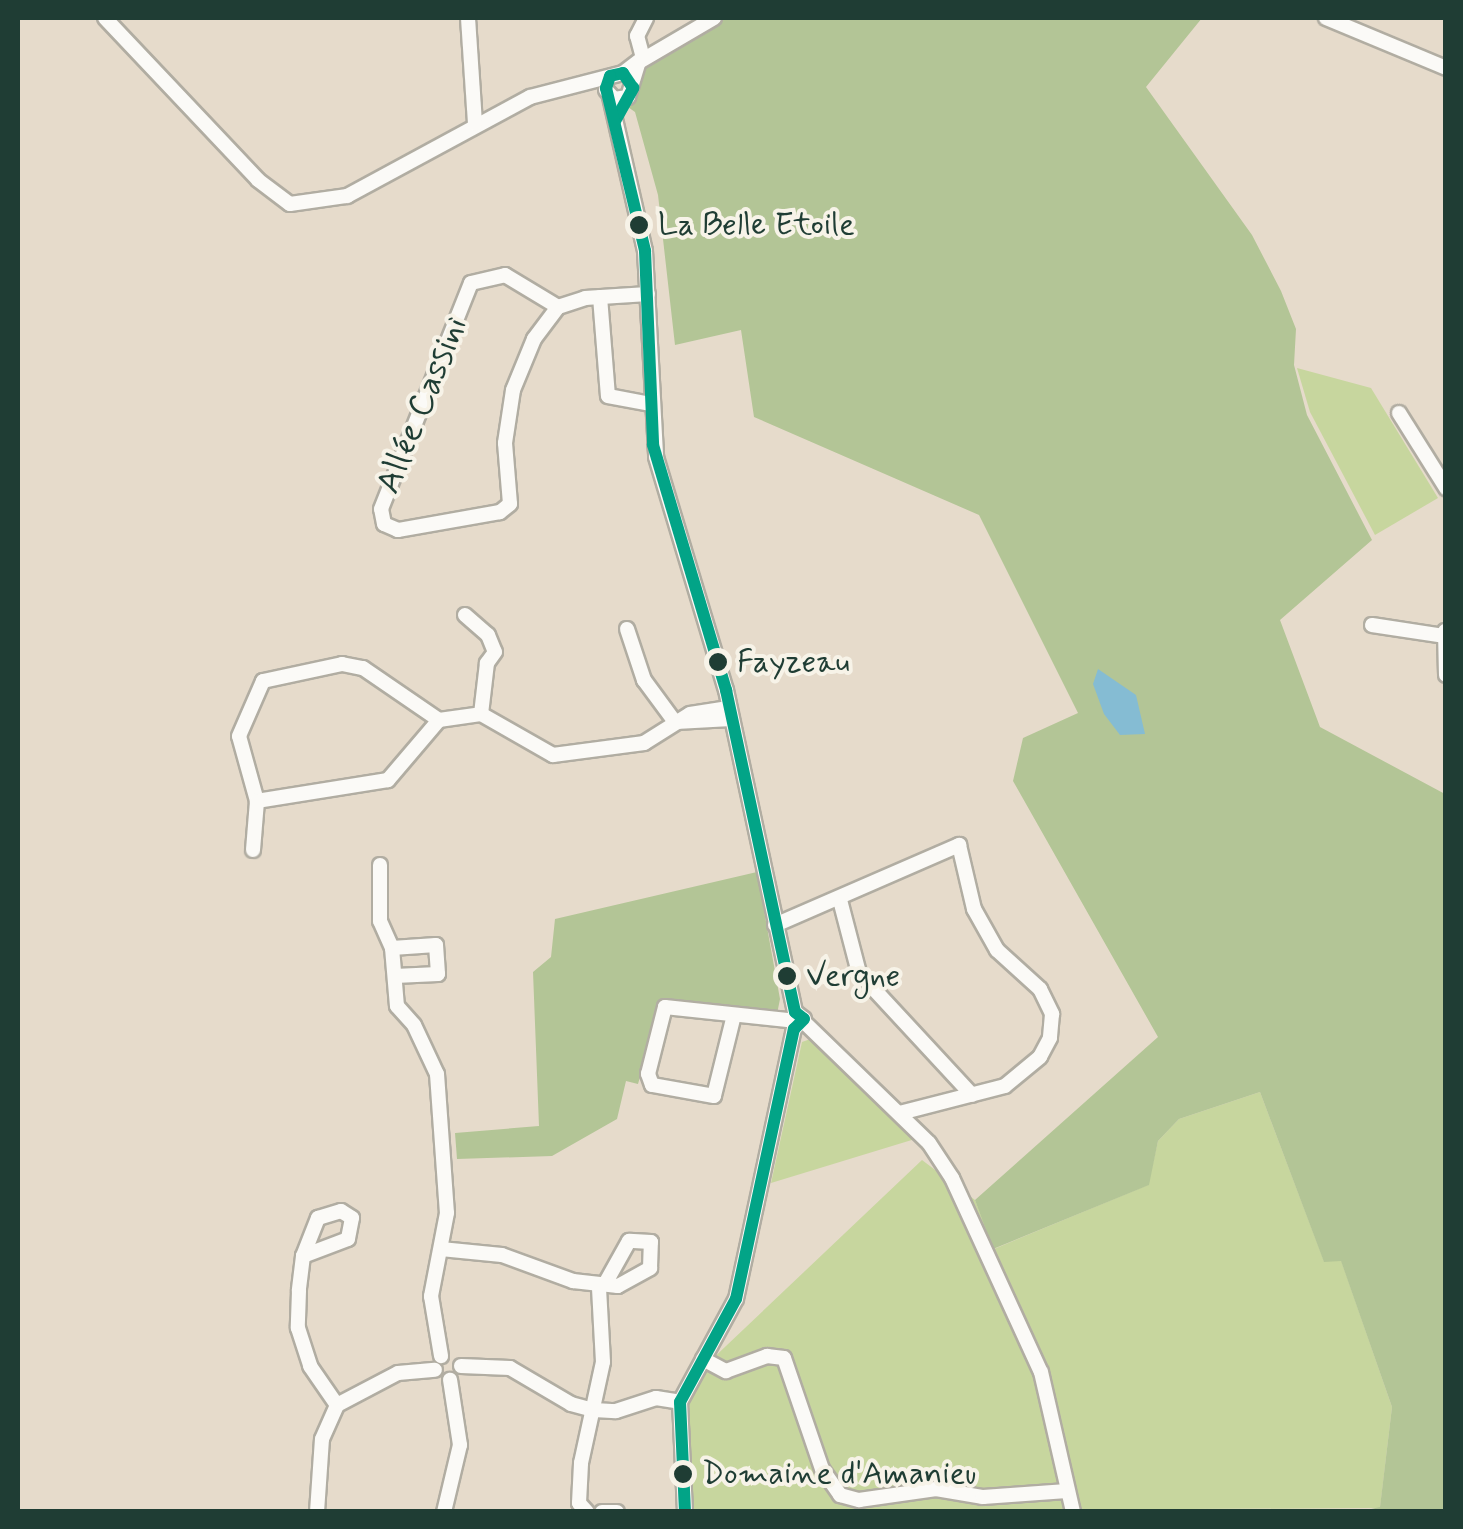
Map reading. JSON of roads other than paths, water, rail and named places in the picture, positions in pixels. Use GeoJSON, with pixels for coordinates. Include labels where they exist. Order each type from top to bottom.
{"type":"FeatureCollection","features":[{"type":"Feature","properties":{"kind":"street"},"geometry":{"type":"LineString","coordinates":[[105,18],[258,180],[290,204],[347,196],[530,97],[586,82],[618,86]]}},
{"type":"Feature","properties":{"kind":"street"},"geometry":{"type":"LineString","coordinates":[[468,18],[475,124]]}},
{"type":"Feature","properties":{"kind":"street"},"geometry":{"type":"LineString","coordinates":[[643,58],[638,29],[646,18]]}},
{"type":"Feature","properties":{"kind":"street"},"geometry":{"type":"LineString","coordinates":[[685,1512],[680,1402],[736,1300],[795,1021],[730,713],[656,457],[642,236],[614,121],[618,86],[643,58],[714,18]]}},
{"type":"Feature","properties":{"kind":"street"},"geometry":{"type":"LineString","coordinates":[[1326,18],[1446,68]]}},
{"type":"Feature","properties":{"kind":"street","name":"Allée Cassini"},"geometry":{"type":"LineString","coordinates":[[505,275],[558,307],[534,339],[512,390],[505,443],[510,504],[500,512],[398,530],[384,524],[381,509],[471,283],[505,275]]}},
{"type":"Feature","properties":{"kind":"street"},"geometry":{"type":"LineString","coordinates":[[558,307],[600,297],[648,294]]}},
{"type":"Feature","properties":{"kind":"street"},"geometry":{"type":"LineString","coordinates":[[600,297],[608,396],[651,404]]}},
{"type":"Feature","properties":{"kind":"street"},"geometry":{"type":"LineString","coordinates":[[1400,414],[1446,488]]}},
{"type":"Feature","properties":{"kind":"street"},"geometry":{"type":"LineString","coordinates":[[465,615],[488,635],[495,652],[487,663],[481,714]]}},
{"type":"Feature","properties":{"kind":"street"},"geometry":{"type":"LineString","coordinates":[[1372,625],[1445,633],[1446,675]]}},
{"type":"Feature","properties":{"kind":"street"},"geometry":{"type":"LineString","coordinates":[[627,629],[644,680],[675,722]]}},
{"type":"Feature","properties":{"kind":"street"},"geometry":{"type":"LineString","coordinates":[[253,850],[258,801],[239,736],[256,688],[273,675],[353,664],[439,720],[481,714],[553,755],[644,743],[675,722],[730,713]]}},
{"type":"Feature","properties":{"kind":"street"},"geometry":{"type":"LineString","coordinates":[[258,801],[388,780],[439,720]]}},
{"type":"Feature","properties":{"kind":"street"},"geometry":{"type":"LineString","coordinates":[[775,925],[959,845],[985,931],[1040,989],[1052,1014],[1040,1057],[1005,1086],[900,1113]]}},
{"type":"Feature","properties":{"kind":"street"},"geometry":{"type":"LineString","coordinates":[[380,865],[380,921],[392,948],[397,1006],[436,1074],[446,1177],[441,1249],[431,1296],[438,1363],[450,1380],[460,1445],[444,1512]]}},
{"type":"Feature","properties":{"kind":"street"},"geometry":{"type":"LineString","coordinates":[[840,900],[859,972],[972,1094]]}},
{"type":"Feature","properties":{"kind":"street"},"geometry":{"type":"LineString","coordinates":[[392,948],[436,945],[438,974],[395,976]]}},
{"type":"Feature","properties":{"kind":"street"},"geometry":{"type":"LineString","coordinates":[[733,1019],[714,1096],[652,1085],[648,1074],[665,1007],[733,1019],[795,1021],[900,1113],[952,1178],[1041,1372],[1073,1512]]}},
{"type":"Feature","properties":{"kind":"street"},"geometry":{"type":"LineString","coordinates":[[441,1249],[502,1255],[602,1286],[603,1362],[581,1463],[579,1503],[587,1512]]}},
{"type":"Feature","properties":{"kind":"street"},"geometry":{"type":"LineString","coordinates":[[303,1256],[298,1328],[310,1366],[337,1405]]}},
{"type":"Feature","properties":{"kind":"street"},"geometry":{"type":"LineString","coordinates":[[317,1512],[322,1439],[337,1405],[398,1373],[453,1356],[460,1366]]}},
{"type":"Feature","properties":{"kind":"street"},"geometry":{"type":"LineString","coordinates":[[704,1359],[726,1371],[766,1356],[784,1358],[822,1470],[840,1495],[859,1500],[936,1488],[983,1497],[1068,1490]]}},
{"type":"Feature","properties":{"kind":"street"},"geometry":{"type":"LineString","coordinates":[[460,1366],[510,1368],[571,1404],[594,1410],[656,1398],[680,1402]]}},
{"type":"Feature","properties":{"kind":"street"},"geometry":{"type":"LineString","coordinates":[[450,1380],[460,1366]]}},
{"type":"Feature","properties":{"kind":"street"},"geometry":{"type":"LineString","coordinates":[[602,1512],[616,1512]]}},
{"type":"Feature","properties":{"kind":"water"},"geometry":{"type":"Polygon","coordinates":[[[1098,669],[1136,695],[1145,734],[1120,735],[1104,714],[1093,684],[1098,669]]]}},
{"type":"Feature","properties":{"kind":"place","name":"La Belle Etoile"},"geometry":{"type":"Point","coordinates":[639,225]}},
{"type":"Feature","properties":{"kind":"place","name":"Fayzeau"},"geometry":{"type":"Point","coordinates":[718,662]}},
{"type":"Feature","properties":{"kind":"place","name":"Vergne"},"geometry":{"type":"Point","coordinates":[787,976]}},
{"type":"Feature","properties":{"kind":"place","name":"Domaine d'Amanieu"},"geometry":{"type":"Point","coordinates":[683,1474]}}]}
